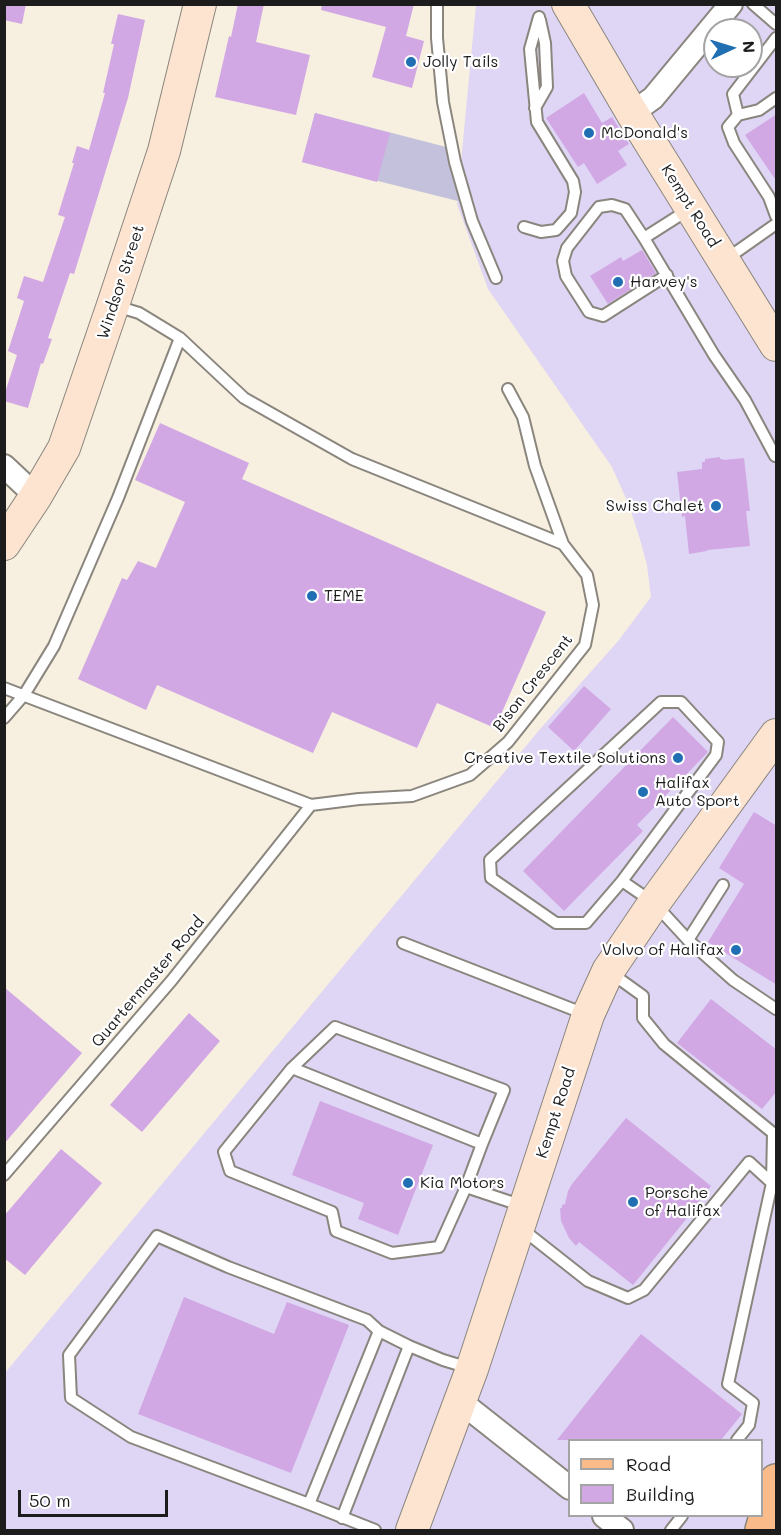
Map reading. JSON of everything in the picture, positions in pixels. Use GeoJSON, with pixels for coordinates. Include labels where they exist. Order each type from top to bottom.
{"type":"FeatureCollection","features":[{"type":"Feature","properties":{"kind":"main road"},"geometry":{"type":"LineString","coordinates":[[762,1530],[777,1481]]}},
{"type":"Feature","properties":{"kind":"street","name":"Windsor Street"},"geometry":{"type":"LineString","coordinates":[[4,544],[64,448],[164,151],[200,4]]}},
{"type":"Feature","properties":{"kind":"street","name":"Kempt Road"},"geometry":{"type":"LineString","coordinates":[[568,4],[632,113],[777,345]]}},
{"type":"Feature","properties":{"kind":"street"},"geometry":{"type":"LineString","coordinates":[[632,113],[653,98],[731,4]]}},
{"type":"Feature","properties":{"kind":"street"},"geometry":{"type":"LineString","coordinates":[[4,465],[36,496]]}},
{"type":"Feature","properties":{"kind":"street","name":"Kempt Road"},"geometry":{"type":"LineString","coordinates":[[412,1530],[461,1402],[588,1015],[608,971],[654,903],[777,735]]}},
{"type":"Feature","properties":{"kind":"street"},"geometry":{"type":"LineString","coordinates":[[461,1402],[568,1486]]}},
{"type":"Feature","properties":{"kind":"street"},"geometry":{"type":"LineString","coordinates":[[606,1517],[622,1530]]}},
{"type":"Feature","properties":{"kind":"lane"},"geometry":{"type":"LineString","coordinates":[[437,4],[437,38],[443,102],[455,162],[472,221],[496,278]]}},
{"type":"Feature","properties":{"kind":"lane"},"geometry":{"type":"LineString","coordinates":[[753,4],[777,24]]}},
{"type":"Feature","properties":{"kind":"lane"},"geometry":{"type":"LineString","coordinates":[[524,227],[541,232],[556,230],[571,213],[575,192],[573,181],[537,122],[535,108],[530,49],[539,17],[545,43],[547,87],[535,108]]}},
{"type":"Feature","properties":{"kind":"lane"},"geometry":{"type":"LineString","coordinates":[[738,115],[733,93],[777,38]]}},
{"type":"Feature","properties":{"kind":"lane"},"geometry":{"type":"LineString","coordinates":[[777,98],[759,110],[738,115],[728,127],[734,143],[769,197],[777,216]]}},
{"type":"Feature","properties":{"kind":"lane"},"geometry":{"type":"LineString","coordinates":[[667,275],[603,316],[589,312],[566,276],[563,261],[567,248],[599,207],[612,205],[625,209],[667,275],[714,355],[745,400],[775,456]]}},
{"type":"Feature","properties":{"kind":"lane"},"geometry":{"type":"LineString","coordinates":[[644,238],[691,208]]}},
{"type":"Feature","properties":{"kind":"lane"},"geometry":{"type":"LineString","coordinates":[[725,260],[777,224]]}},
{"type":"Feature","properties":{"kind":"lane","name":"Bison Crescent"},"geometry":{"type":"LineString","coordinates":[[4,688],[311,805],[412,796],[470,775],[508,742],[585,645],[593,605],[587,575],[562,544],[352,459],[244,398],[180,338],[139,313],[113,305]]}},
{"type":"Feature","properties":{"kind":"lane"},"geometry":{"type":"LineString","coordinates":[[4,718],[24,695],[54,646],[118,498],[180,338]]}},
{"type":"Feature","properties":{"kind":"lane"},"geometry":{"type":"LineString","coordinates":[[508,389],[523,417],[536,466],[562,544]]}},
{"type":"Feature","properties":{"kind":"lane"},"geometry":{"type":"LineString","coordinates":[[661,702],[681,702],[718,742],[716,755],[622,881],[586,923],[556,923],[491,878],[490,860],[661,702]]}},
{"type":"Feature","properties":{"kind":"lane","name":"Quartermaster Road"},"geometry":{"type":"LineString","coordinates":[[4,1175],[172,980],[311,805]]}},
{"type":"Feature","properties":{"kind":"lane"},"geometry":{"type":"LineString","coordinates":[[622,881],[654,903],[688,940],[733,980],[777,1009]]}},
{"type":"Feature","properties":{"kind":"lane"},"geometry":{"type":"LineString","coordinates":[[688,940],[723,885]]}},
{"type":"Feature","properties":{"kind":"lane"},"geometry":{"type":"LineString","coordinates":[[403,943],[588,1015]]}},
{"type":"Feature","properties":{"kind":"lane"},"geometry":{"type":"LineString","coordinates":[[608,971],[643,996],[643,1018],[664,1044],[775,1130],[772,1182],[728,1384],[753,1403],[748,1425],[738,1439]]}},
{"type":"Feature","properties":{"kind":"lane"},"geometry":{"type":"LineString","coordinates":[[335,1027],[504,1090],[482,1144],[439,1247],[392,1253],[336,1231],[332,1212],[230,1171],[224,1152],[292,1068],[335,1027]]}},
{"type":"Feature","properties":{"kind":"lane"},"geometry":{"type":"LineString","coordinates":[[292,1068],[482,1144]]}},
{"type":"Feature","properties":{"kind":"lane"},"geometry":{"type":"LineString","coordinates":[[466,1186],[523,1217],[588,1281],[628,1298],[644,1290],[749,1162],[772,1182]]}},
{"type":"Feature","properties":{"kind":"lane"},"geometry":{"type":"LineString","coordinates":[[375,1530],[131,1437],[72,1398],[69,1355],[157,1236],[228,1268],[367,1320],[378,1331],[409,1346],[442,1360],[472,1369]]}},
{"type":"Feature","properties":{"kind":"lane"},"geometry":{"type":"LineString","coordinates":[[309,1504],[378,1331]]}},
{"type":"Feature","properties":{"kind":"lane"},"geometry":{"type":"LineString","coordinates":[[342,1518],[409,1346]]}},
{"type":"Feature","properties":{"kind":"lane"},"geometry":{"type":"LineString","coordinates":[[671,1530],[678,1517]]}},
{"type":"Feature","properties":{"kind":"shaded area"},"geometry":{"type":"Polygon","coordinates":[[[476,5],[776,5],[776,1530],[5,1530],[5,1373],[541,728],[619,640],[651,597],[647,565],[639,536],[629,505],[612,467],[488,289],[457,204],[476,5]]]}},
{"type":"Feature","properties":{"kind":"shaded area"},"geometry":{"type":"Polygon","coordinates":[[[315,113],[450,148],[462,202],[302,162],[315,113]]]}},
{"type":"Feature","properties":{"kind":"building"},"geometry":{"type":"Polygon","coordinates":[[[4,4],[26,4],[22,24],[4,20],[4,4]]]}},
{"type":"Feature","properties":{"kind":"building"},"geometry":{"type":"Polygon","coordinates":[[[238,4],[264,4],[256,42],[310,55],[296,115],[215,97],[238,4]]]}},
{"type":"Feature","properties":{"kind":"building"},"geometry":{"type":"Polygon","coordinates":[[[322,4],[414,4],[406,36],[424,41],[412,88],[372,77],[386,27],[321,10],[322,4]]]}},
{"type":"Feature","properties":{"kind":"building"},"geometry":{"type":"Polygon","coordinates":[[[118,14],[145,20],[128,98],[74,274],[70,273],[48,338],[52,339],[43,364],[41,363],[28,408],[4,401],[17,355],[8,351],[24,301],[17,298],[24,276],[43,282],[65,217],[58,215],[77,146],[89,150],[105,93],[103,93],[114,44],[111,44],[118,14]]]}},
{"type":"Feature","properties":{"kind":"building","name":"McDonald's"},"geometry":{"type":"Polygon","coordinates":[[[584,93],[602,123],[612,117],[629,144],[618,151],[627,165],[597,184],[584,163],[578,167],[546,118],[584,93]]]}},
{"type":"Feature","properties":{"kind":"building"},"geometry":{"type":"Polygon","coordinates":[[[315,113],[390,133],[377,182],[302,162],[315,113]]]}},
{"type":"Feature","properties":{"kind":"building"},"geometry":{"type":"Polygon","coordinates":[[[777,114],[777,182],[745,135],[777,114]]]}},
{"type":"Feature","properties":{"kind":"building","name":"Harvey's"},"geometry":{"type":"Polygon","coordinates":[[[642,250],[656,273],[608,304],[590,276],[621,257],[623,261],[642,250]]]}},
{"type":"Feature","properties":{"kind":"building","name":"TEME"},"geometry":{"type":"Polygon","coordinates":[[[160,423],[249,463],[242,479],[546,612],[495,728],[437,703],[417,748],[332,712],[313,753],[157,685],[146,710],[78,679],[122,578],[127,580],[138,561],[156,568],[185,502],[135,480],[160,423]]]}},
{"type":"Feature","properties":{"kind":"building","name":"Swiss Chalet"},"geometry":{"type":"Polygon","coordinates":[[[720,457],[723,460],[744,458],[750,511],[746,511],[750,546],[689,554],[677,472],[702,469],[702,462],[705,462],[705,459],[720,457]]]}},
{"type":"Feature","properties":{"kind":"building"},"geometry":{"type":"Polygon","coordinates":[[[584,686],[611,709],[574,751],[548,727],[584,686]]]}},
{"type":"Feature","properties":{"kind":"building"},"geometry":{"type":"Polygon","coordinates":[[[673,717],[708,752],[637,825],[643,831],[564,911],[523,871],[673,717]]]}},
{"type":"Feature","properties":{"kind":"building"},"geometry":{"type":"Polygon","coordinates":[[[754,812],[777,826],[777,985],[708,942],[744,884],[719,868],[754,812]]]}},
{"type":"Feature","properties":{"kind":"building"},"geometry":{"type":"Polygon","coordinates":[[[4,987],[82,1053],[4,1144],[4,987]]]}},
{"type":"Feature","properties":{"kind":"building"},"geometry":{"type":"Polygon","coordinates":[[[711,999],[777,1050],[777,1091],[762,1109],[677,1043],[711,999]]]}},
{"type":"Feature","properties":{"kind":"building"},"geometry":{"type":"Polygon","coordinates":[[[189,1013],[220,1041],[142,1132],[110,1105],[189,1013]]]}},
{"type":"Feature","properties":{"kind":"building"},"geometry":{"type":"Polygon","coordinates":[[[320,1101],[433,1145],[398,1235],[358,1219],[364,1203],[292,1175],[320,1101]]]}},
{"type":"Feature","properties":{"kind":"building","name":"Porsche of Halifax"},"geometry":{"type":"Polygon","coordinates":[[[626,1118],[711,1186],[633,1285],[579,1242],[576,1246],[569,1238],[561,1221],[560,1208],[565,1204],[572,1184],[626,1118]]]}},
{"type":"Feature","properties":{"kind":"building"},"geometry":{"type":"Polygon","coordinates":[[[61,1149],[102,1183],[25,1275],[4,1258],[4,1216],[61,1149]]]}},
{"type":"Feature","properties":{"kind":"building"},"geometry":{"type":"Polygon","coordinates":[[[184,1297],[274,1334],[287,1302],[349,1325],[291,1473],[138,1414],[184,1297]]]}},
{"type":"Feature","properties":{"kind":"building"},"geometry":{"type":"Polygon","coordinates":[[[641,1334],[742,1414],[722,1439],[557,1440],[641,1334]]]}},
{"type":"Feature","properties":{"kind":"place","name":"Jolly Tails"},"geometry":{"type":"Point","coordinates":[411,62]}},
{"type":"Feature","properties":{"kind":"place","name":"McDonald's"},"geometry":{"type":"Point","coordinates":[589,133]}},
{"type":"Feature","properties":{"kind":"place","name":"Harvey's"},"geometry":{"type":"Point","coordinates":[618,282]}},
{"type":"Feature","properties":{"kind":"place","name":"Swiss Chalet"},"geometry":{"type":"Point","coordinates":[716,506]}},
{"type":"Feature","properties":{"kind":"place","name":"TEME"},"geometry":{"type":"Point","coordinates":[312,596]}},
{"type":"Feature","properties":{"kind":"place","name":"Creative Textile Solutions"},"geometry":{"type":"Point","coordinates":[678,758]}},
{"type":"Feature","properties":{"kind":"place","name":"Halifax Auto Sport"},"geometry":{"type":"Point","coordinates":[643,792]}},
{"type":"Feature","properties":{"kind":"place","name":"Volvo of Halifax"},"geometry":{"type":"Point","coordinates":[736,950]}},
{"type":"Feature","properties":{"kind":"place","name":"Kia Motors"},"geometry":{"type":"Point","coordinates":[408,1183]}},
{"type":"Feature","properties":{"kind":"place","name":"Porsche of Halifax"},"geometry":{"type":"Point","coordinates":[633,1202]}}]}
